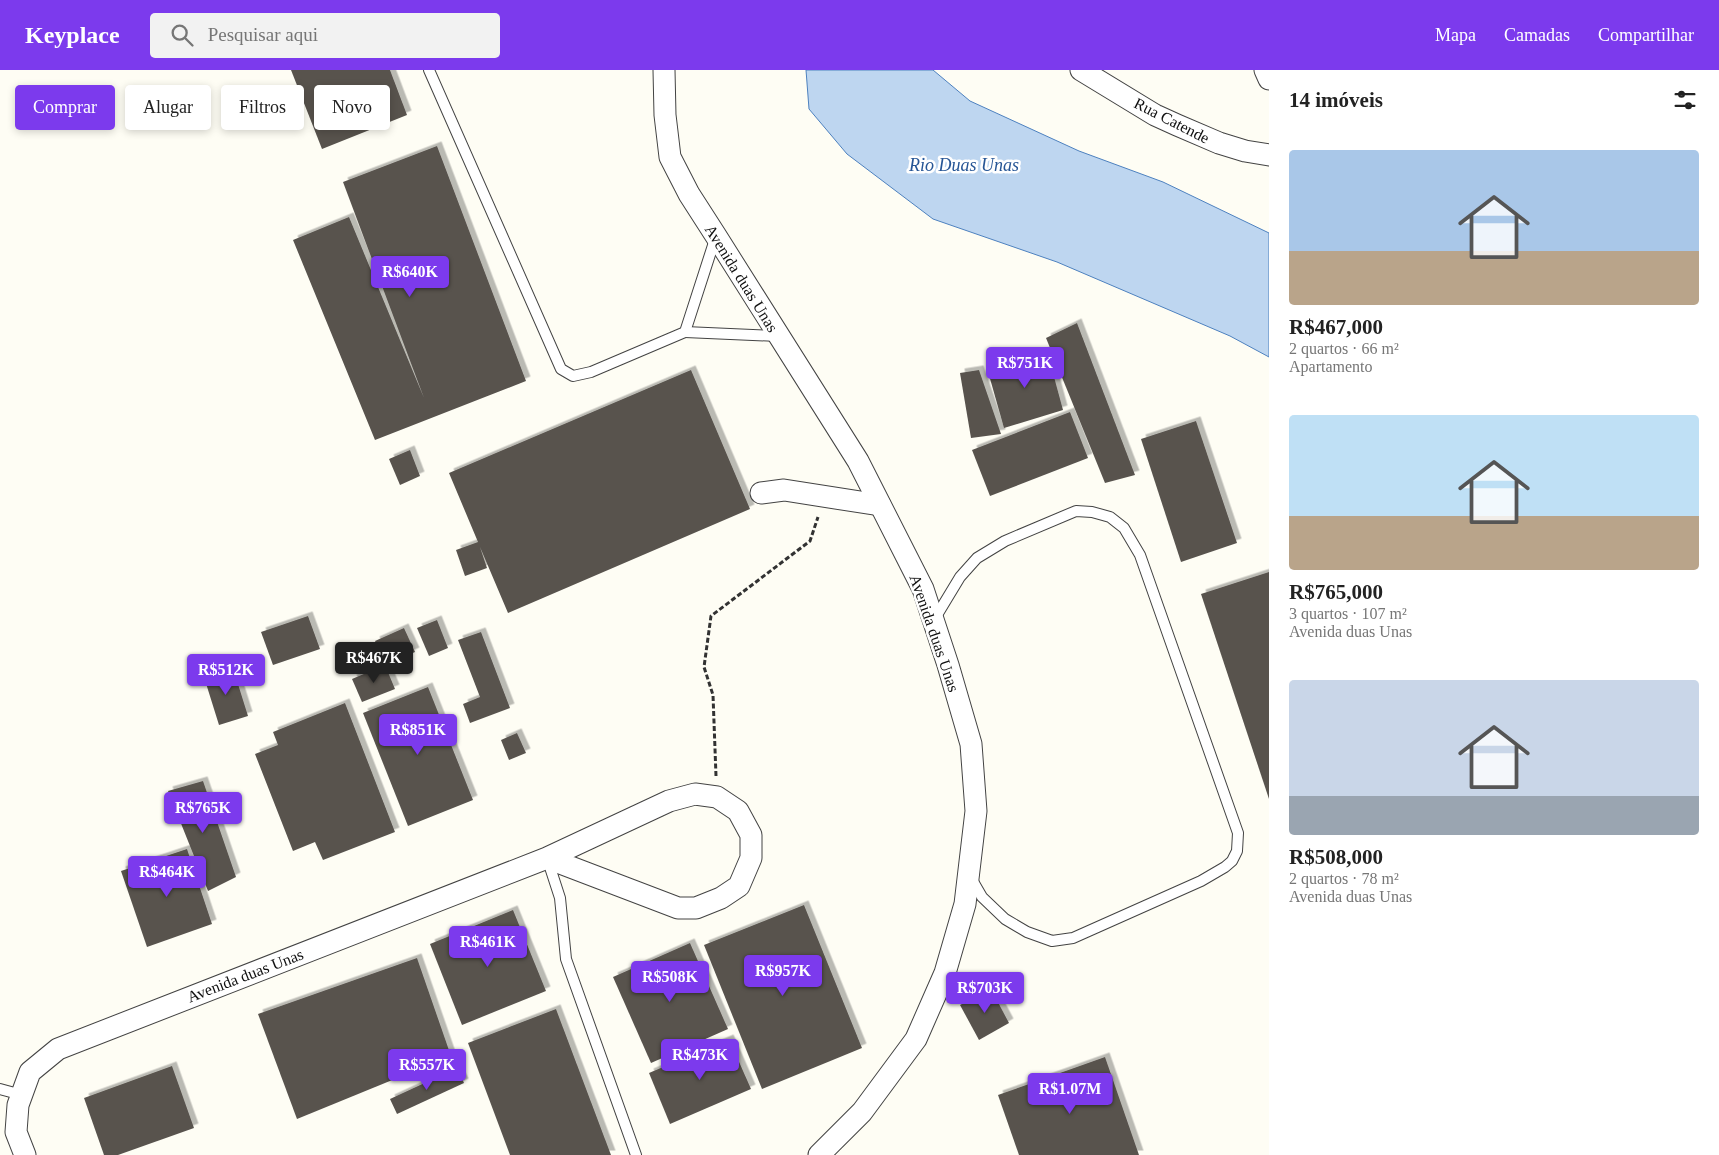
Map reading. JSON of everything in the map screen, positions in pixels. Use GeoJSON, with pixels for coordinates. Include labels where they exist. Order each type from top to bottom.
{"type":"FeatureCollection","features":[{"type":"Feature","properties":{"kind":"street","name":"Avenida duas Unas"},"geometry":{"type":"LineString","coordinates":[[664,70],[665,115],[670,157],[689,194],[858,461],[922,589],[948,665],[971,744],[976,812],[969,874],[965,904],[945,973],[916,1039],[862,1112],[820,1155]]}},
{"type":"Feature","properties":{"kind":"street","name":"Rua Catende"},"geometry":{"type":"LineString","coordinates":[[1081,70],[1155,115],[1177,126],[1227,146],[1269,155]]}},
{"type":"Feature","properties":{"kind":"street"},"geometry":{"type":"LineString","coordinates":[[1265,70],[1269,79]]}},
{"type":"Feature","properties":{"kind":"street"},"geometry":{"type":"LineString","coordinates":[[761,493],[784,490],[880,505]]}},
{"type":"Feature","properties":{"kind":"street","name":"Avenida duas Unas"},"geometry":{"type":"LineString","coordinates":[[25,1155],[16,1132],[18,1105],[30,1072],[58,1049],[547,858],[669,801],[695,794],[716,796]]}},
{"type":"Feature","properties":{"kind":"street"},"geometry":{"type":"LineString","coordinates":[[547,858],[678,908],[696,908],[721,898],[739,886],[751,858],[751,835],[738,811],[716,796]]}},
{"type":"Feature","properties":{"kind":"lane"},"geometry":{"type":"LineString","coordinates":[[429,70],[561,369],[573,376],[591,372],[685,332],[778,336]]}},
{"type":"Feature","properties":{"kind":"lane"},"geometry":{"type":"LineString","coordinates":[[685,332],[716,236]]}},
{"type":"Feature","properties":{"kind":"lane"},"geometry":{"type":"LineString","coordinates":[[934,621],[960,577],[977,558],[1006,541],[1076,511],[1092,512],[1110,517],[1124,528],[1140,555],[1238,833],[1237,851],[1232,861],[1225,867],[1201,881],[1073,938],[1052,941],[1026,932],[1004,919],[982,897],[969,874]]}},
{"type":"Feature","properties":{"kind":"lane"},"geometry":{"type":"LineString","coordinates":[[547,858],[560,898],[566,960],[636,1155]]}},
{"type":"Feature","properties":{"kind":"lane"},"geometry":{"type":"LineString","coordinates":[[0,1089],[22,1095]]}},
{"type":"Feature","properties":{"kind":"path"},"geometry":{"type":"LineString","coordinates":[[716,796],[713,695],[704,667],[711,616],[810,542],[826,496]]}},
{"type":"Feature","properties":{"kind":"water","name":"Rio Duas Unas"},"geometry":{"type":"Polygon","coordinates":[[[806,70],[933,70],[970,101],[1079,151],[1163,182],[1269,233],[1269,357],[1230,336],[1057,262],[933,219],[847,154],[809,109],[806,70]]]}},
{"type":"Feature","properties":{"kind":"building"},"geometry":{"type":"Polygon","coordinates":[[[291,70],[390,70],[407,115],[390,122],[390,85],[314,85],[314,129],[304,103],[304,85],[297,85],[291,70]]]}},
{"type":"Feature","properties":{"kind":"building"},"geometry":{"type":"Polygon","coordinates":[[[315,130],[370,130],[322,149],[315,130]]]}},
{"type":"Feature","properties":{"kind":"building"},"geometry":{"type":"Polygon","coordinates":[[[437,146],[526,381],[375,440],[293,240],[349,217],[424,398],[343,182],[437,146]]]}},
{"type":"Feature","properties":{"kind":"building"},"geometry":{"type":"Polygon","coordinates":[[[1077,323],[1135,475],[1105,483],[1046,338],[1077,323]]]}},
{"type":"Feature","properties":{"kind":"building"},"geometry":{"type":"Polygon","coordinates":[[[1047,351],[1063,410],[1004,428],[987,368],[1047,351]]]}},
{"type":"Feature","properties":{"kind":"building"},"geometry":{"type":"Polygon","coordinates":[[[691,370],[750,509],[508,613],[480,547],[487,568],[465,576],[456,550],[478,542],[449,473],[691,370]]]}},
{"type":"Feature","properties":{"kind":"building"},"geometry":{"type":"Polygon","coordinates":[[[979,370],[1001,434],[971,438],[960,373],[979,370]]]}},
{"type":"Feature","properties":{"kind":"building"},"geometry":{"type":"Polygon","coordinates":[[[1070,412],[1088,458],[990,496],[972,450],[1070,412]]]}},
{"type":"Feature","properties":{"kind":"building"},"geometry":{"type":"Polygon","coordinates":[[[1196,421],[1237,543],[1181,562],[1141,439],[1196,421]]]}},
{"type":"Feature","properties":{"kind":"building"},"geometry":{"type":"Polygon","coordinates":[[[410,450],[420,476],[400,485],[389,459],[410,450]]]}},
{"type":"Feature","properties":{"kind":"building"},"geometry":{"type":"Polygon","coordinates":[[[1269,572],[1269,799],[1201,594],[1269,572]]]}},
{"type":"Feature","properties":{"kind":"building"},"geometry":{"type":"Polygon","coordinates":[[[308,616],[320,649],[273,665],[261,632],[308,616]]]}},
{"type":"Feature","properties":{"kind":"building"},"geometry":{"type":"Polygon","coordinates":[[[437,620],[448,648],[429,656],[417,628],[437,620]]]}},
{"type":"Feature","properties":{"kind":"building"},"geometry":{"type":"Polygon","coordinates":[[[404,628],[415,652],[385,665],[375,641],[404,628]]]}},
{"type":"Feature","properties":{"kind":"building"},"geometry":{"type":"Polygon","coordinates":[[[481,632],[510,708],[470,723],[463,704],[480,697],[458,640],[481,632]]]}},
{"type":"Feature","properties":{"kind":"building"},"geometry":{"type":"Polygon","coordinates":[[[385,665],[395,689],[362,702],[352,679],[385,665]]]}},
{"type":"Feature","properties":{"kind":"building"},"geometry":{"type":"Polygon","coordinates":[[[233,668],[248,716],[219,725],[204,677],[233,668]]]}},
{"type":"Feature","properties":{"kind":"building"},"geometry":{"type":"Polygon","coordinates":[[[428,687],[473,800],[408,826],[363,713],[428,687]]]}},
{"type":"Feature","properties":{"kind":"building"},"geometry":{"type":"Polygon","coordinates":[[[345,703],[395,832],[323,860],[315,842],[293,851],[255,754],[278,745],[273,732],[345,703]]]}},
{"type":"Feature","properties":{"kind":"building"},"geometry":{"type":"Polygon","coordinates":[[[517,733],[526,753],[509,760],[501,740],[517,733]]]}},
{"type":"Feature","properties":{"kind":"building"},"geometry":{"type":"Polygon","coordinates":[[[203,781],[236,877],[208,891],[168,791],[203,781]]]}},
{"type":"Feature","properties":{"kind":"building"},"geometry":{"type":"Polygon","coordinates":[[[187,849],[212,924],[147,947],[121,871],[187,849]]]}},
{"type":"Feature","properties":{"kind":"building"},"geometry":{"type":"Polygon","coordinates":[[[804,905],[862,1048],[762,1089],[704,945],[804,905]]]}},
{"type":"Feature","properties":{"kind":"building"},"geometry":{"type":"Polygon","coordinates":[[[513,910],[546,991],[462,1025],[430,944],[513,910]]]}},
{"type":"Feature","properties":{"kind":"building"},"geometry":{"type":"Polygon","coordinates":[[[690,943],[728,1029],[651,1063],[613,977],[690,943]]]}},
{"type":"Feature","properties":{"kind":"building"},"geometry":{"type":"Polygon","coordinates":[[[417,958],[451,1056],[297,1119],[258,1014],[417,958]]]}},
{"type":"Feature","properties":{"kind":"building"},"geometry":{"type":"Polygon","coordinates":[[[991,989],[1009,1023],[979,1040],[960,1005],[991,989]]]}},
{"type":"Feature","properties":{"kind":"building"},"geometry":{"type":"Polygon","coordinates":[[[556,1009],[611,1155],[510,1155],[468,1043],[556,1009]]]}},
{"type":"Feature","properties":{"kind":"building"},"geometry":{"type":"Polygon","coordinates":[[[729,1039],[751,1089],[670,1124],[649,1073],[729,1039]]]}},
{"type":"Feature","properties":{"kind":"building"},"geometry":{"type":"Polygon","coordinates":[[[1105,1057],[1139,1155],[1019,1155],[998,1095],[1105,1057]]]}},
{"type":"Feature","properties":{"kind":"building"},"geometry":{"type":"Polygon","coordinates":[[[172,1066],[194,1128],[118,1155],[104,1155],[84,1098],[172,1066]]]}},
{"type":"Feature","properties":{"kind":"building"},"geometry":{"type":"Polygon","coordinates":[[[457,1068],[464,1083],[397,1114],[390,1099],[457,1068]]]}}]}
